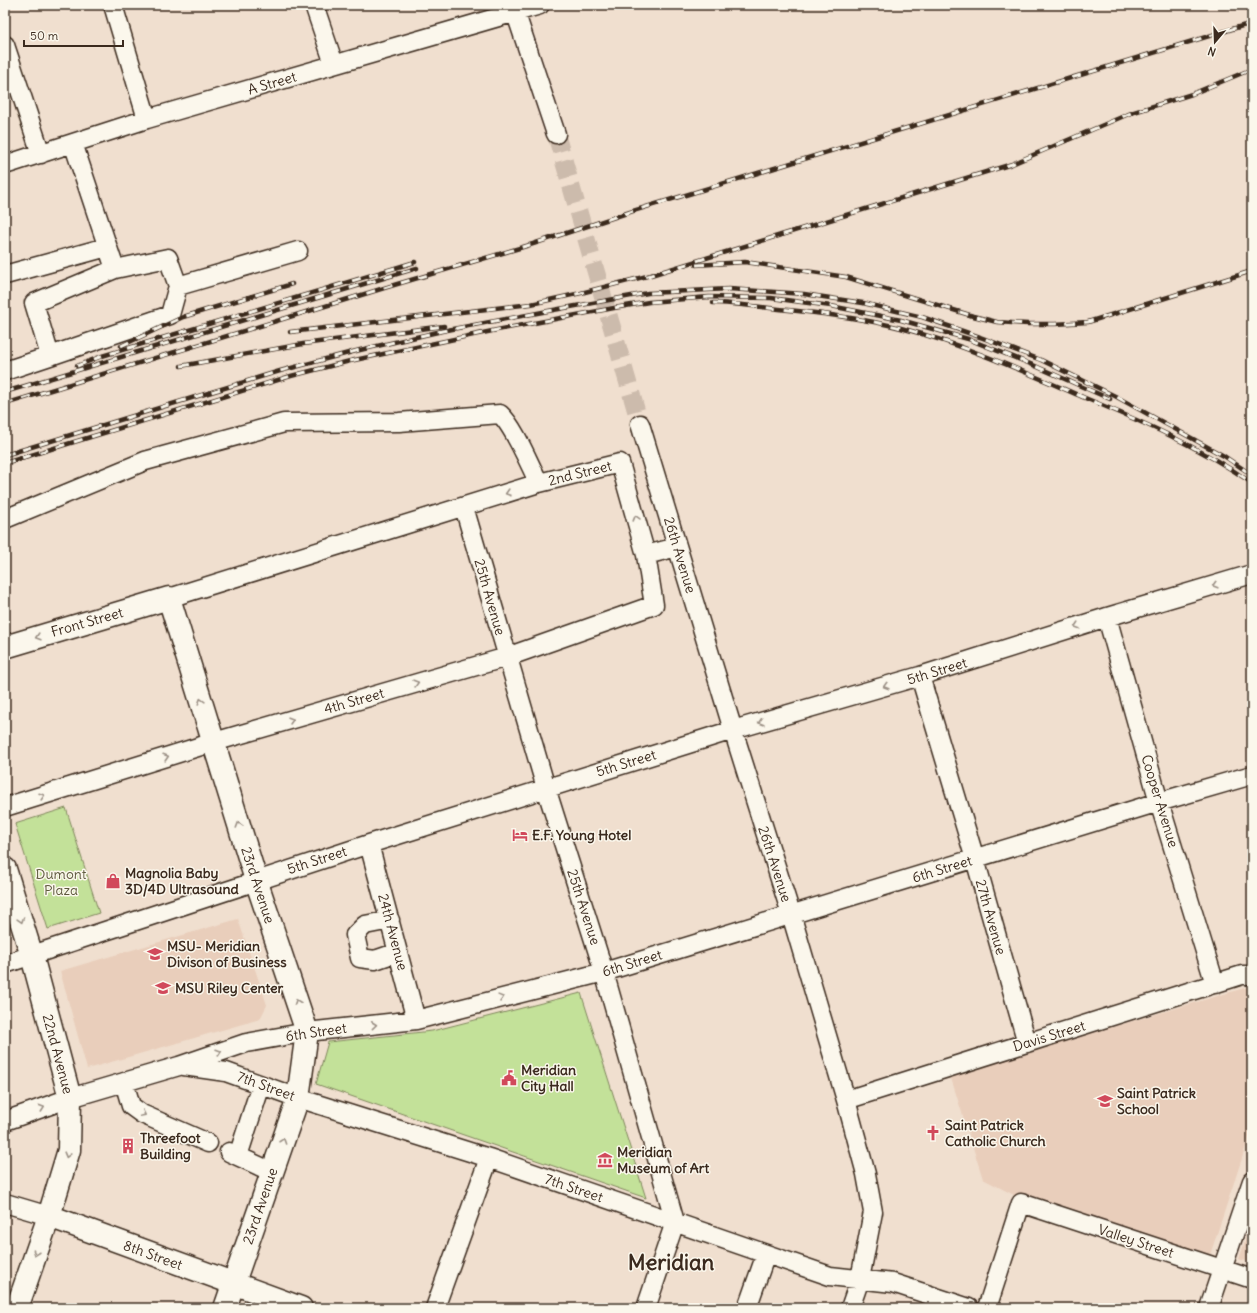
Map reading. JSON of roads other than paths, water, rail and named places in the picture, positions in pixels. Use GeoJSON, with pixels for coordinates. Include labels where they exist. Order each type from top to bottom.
{"type":"FeatureCollection","features":[{"type":"Feature","properties":{"kind":"main road","name":"Front Street"},"geometry":{"type":"LineString","coordinates":[[5,647],[169,598]]}},
{"type":"Feature","properties":{"kind":"main road","name":"23rd Avenue"},"geometry":{"type":"LineString","coordinates":[[169,598],[256,880],[307,1032],[298,1098],[225,1308]]}},
{"type":"Feature","properties":{"kind":"main road","name":"22nd Avenue"},"geometry":{"type":"LineString","coordinates":[[5,869],[32,956],[70,1098],[69,1150],[49,1216],[17,1308]]}},
{"type":"Feature","properties":{"kind":"main road","name":"8th Street"},"geometry":{"type":"LineString","coordinates":[[49,1216],[301,1308]]}},
{"type":"Feature","properties":{"kind":"street"},"geometry":{"type":"LineString","coordinates":[[113,5],[147,119]]}},
{"type":"Feature","properties":{"kind":"street"},"geometry":{"type":"LineString","coordinates":[[314,5],[334,64]]}},
{"type":"Feature","properties":{"kind":"street","name":"A Street"},"geometry":{"type":"LineString","coordinates":[[5,165],[147,119],[514,9],[540,5]]}},
{"type":"Feature","properties":{"kind":"street"},"geometry":{"type":"LineString","coordinates":[[514,9],[556,134]]}},
{"type":"Feature","properties":{"kind":"street"},"geometry":{"type":"LineString","coordinates":[[5,45],[41,154]]}},
{"type":"Feature","properties":{"kind":"street"},"geometry":{"type":"LineString","coordinates":[[73,143],[115,269]]}},
{"type":"Feature","properties":{"kind":"street"},"geometry":{"type":"LineString","coordinates":[[5,275],[107,247]]}},
{"type":"Feature","properties":{"kind":"street"},"geometry":{"type":"LineString","coordinates":[[178,286],[298,251]]}},
{"type":"Feature","properties":{"kind":"street"},"geometry":{"type":"LineString","coordinates":[[5,371],[50,356],[170,316],[178,286],[168,258],[115,269],[34,303],[50,356]]}},
{"type":"Feature","properties":{"kind":"street"},"geometry":{"type":"LineString","coordinates":[[5,519],[145,461],[284,423],[348,424],[399,422],[500,414],[505,418],[539,483]]}},
{"type":"Feature","properties":{"kind":"street","name":"26th Avenue"},"geometry":{"type":"LineString","coordinates":[[640,424],[733,730],[791,914],[846,1100],[866,1174],[873,1212],[860,1279],[850,1308]]}},
{"type":"Feature","properties":{"kind":"street","name":"2nd Street"},"geometry":{"type":"LineString","coordinates":[[169,598],[539,483],[620,463],[646,555]]}},
{"type":"Feature","properties":{"kind":"street","name":"25th Avenue"},"geometry":{"type":"LineString","coordinates":[[464,507],[546,788],[604,972],[675,1222]]}},
{"type":"Feature","properties":{"kind":"street"},"geometry":{"type":"LineString","coordinates":[[646,555],[677,547]]}},
{"type":"Feature","properties":{"kind":"street","name":"4th Street"},"geometry":{"type":"LineString","coordinates":[[5,807],[214,742],[507,656],[654,605],[646,555]]}},
{"type":"Feature","properties":{"kind":"street","name":"5th Street"},"geometry":{"type":"LineString","coordinates":[[5,964],[256,880],[546,788],[733,730],[920,676],[1107,617],[1252,574]]}},
{"type":"Feature","properties":{"kind":"street","name":"Cooper Avenue"},"geometry":{"type":"LineString","coordinates":[[1107,617],[1159,802],[1215,984]]}},
{"type":"Feature","properties":{"kind":"street","name":"27th Avenue"},"geometry":{"type":"LineString","coordinates":[[920,676],[975,859],[1027,1043]]}},
{"type":"Feature","properties":{"kind":"street","name":"6th Street"},"geometry":{"type":"LineString","coordinates":[[5,1121],[70,1098],[179,1066],[246,1043],[307,1032],[416,1020],[604,972],[1159,802],[1252,775]]}},
{"type":"Feature","properties":{"kind":"street","name":"24th Avenue"},"geometry":{"type":"LineString","coordinates":[[369,844],[416,1020]]}},
{"type":"Feature","properties":{"kind":"street"},"geometry":{"type":"LineString","coordinates":[[390,920],[365,925],[355,936],[360,958],[375,960],[398,952]]}},
{"type":"Feature","properties":{"kind":"street","name":"Davis Street"},"geometry":{"type":"LineString","coordinates":[[846,1100],[1242,975],[1252,975]]}},
{"type":"Feature","properties":{"kind":"street","name":"7th Street"},"geometry":{"type":"LineString","coordinates":[[179,1066],[226,1072],[298,1098],[489,1158],[830,1276],[893,1283],[969,1308]]}},
{"type":"Feature","properties":{"kind":"street"},"geometry":{"type":"LineString","coordinates":[[124,1082],[131,1106],[136,1110],[208,1143]]}},
{"type":"Feature","properties":{"kind":"street"},"geometry":{"type":"LineString","coordinates":[[261,1085],[234,1154],[272,1172]]}},
{"type":"Feature","properties":{"kind":"street"},"geometry":{"type":"LineString","coordinates":[[435,1308],[489,1158]]}},
{"type":"Feature","properties":{"kind":"street"},"geometry":{"type":"LineString","coordinates":[[1209,1308],[1252,1181]]}},
{"type":"Feature","properties":{"kind":"street","name":"8th Street"},"geometry":{"type":"LineString","coordinates":[[5,1203],[49,1216]]}},
{"type":"Feature","properties":{"kind":"street","name":"Valley Street"},"geometry":{"type":"LineString","coordinates":[[987,1308],[1021,1203],[1252,1279]]}},
{"type":"Feature","properties":{"kind":"street"},"geometry":{"type":"LineString","coordinates":[[646,1308],[675,1222]]}},
{"type":"Feature","properties":{"kind":"street"},"geometry":{"type":"LineString","coordinates":[[747,1308],[766,1254]]}},
{"type":"Feature","properties":{"kind":"tunnel"},"geometry":{"type":"LineString","coordinates":[[556,134],[640,424]]}},
{"type":"Feature","properties":{"kind":"railway"},"geometry":{"type":"LineString","coordinates":[[5,404],[533,244],[633,211],[1252,23]]}},
{"type":"Feature","properties":{"kind":"railway"},"geometry":{"type":"LineString","coordinates":[[290,332],[531,304],[651,275],[1012,164],[1131,113],[1192,94],[1252,69]]}},
{"type":"Feature","properties":{"kind":"railway"},"geometry":{"type":"LineString","coordinates":[[77,366],[102,356],[415,262]]}},
{"type":"Feature","properties":{"kind":"railway"},"geometry":{"type":"LineString","coordinates":[[696,265],[745,262],[846,277],[973,316],[997,322],[1028,324],[1088,322],[1252,271]]}},
{"type":"Feature","properties":{"kind":"railway"},"geometry":{"type":"LineString","coordinates":[[5,392],[417,268]]}},
{"type":"Feature","properties":{"kind":"railway"},"geometry":{"type":"LineString","coordinates":[[121,346],[183,317],[292,284]]}},
{"type":"Feature","properties":{"kind":"railway"},"geometry":{"type":"LineString","coordinates":[[5,455],[280,371],[360,350],[442,331],[648,293],[729,289],[804,294],[863,303],[922,317],[980,337],[1041,360],[1115,396],[1224,456],[1252,475]]}},
{"type":"Feature","properties":{"kind":"railway"},"geometry":{"type":"LineString","coordinates":[[5,463],[291,376],[350,361],[497,330],[614,308],[649,302],[709,297],[771,298],[831,306],[901,320],[968,339],[1033,365],[1110,399]]}},
{"type":"Feature","properties":{"kind":"railway"},"geometry":{"type":"LineString","coordinates":[[713,303],[810,312],[856,319],[886,324],[948,342],[1017,369],[1150,426],[1212,458],[1252,483]]}},
{"type":"Feature","properties":{"kind":"railway"},"geometry":{"type":"LineString","coordinates":[[181,366],[303,344],[444,326]]}},
{"type":"Feature","properties":{"kind":"place","name":"E.F. Young Hotel"},"geometry":{"type":"Point","coordinates":[520,835]}},
{"type":"Feature","properties":{"kind":"place","name":"Magnolia Baby 3D/4D Ultrasound"},"geometry":{"type":"Point","coordinates":[113,881]}},
{"type":"Feature","properties":{"kind":"place","name":"MSU- Meridian Divison of Business"},"geometry":{"type":"Point","coordinates":[155,954]}},
{"type":"Feature","properties":{"kind":"place","name":"MSU Riley Center"},"geometry":{"type":"Point","coordinates":[163,988]}},
{"type":"Feature","properties":{"kind":"place","name":"Meridian City Hall"},"geometry":{"type":"Point","coordinates":[509,1078]}},
{"type":"Feature","properties":{"kind":"place","name":"Saint Patrick School"},"geometry":{"type":"Point","coordinates":[1105,1101]}},
{"type":"Feature","properties":{"kind":"place","name":"Saint Patrick Catholic Church"},"geometry":{"type":"Point","coordinates":[933,1133]}},
{"type":"Feature","properties":{"kind":"place","name":"Threefoot Building"},"geometry":{"type":"Point","coordinates":[128,1146]}},
{"type":"Feature","properties":{"kind":"place","name":"Meridian Museum of Art"},"geometry":{"type":"Point","coordinates":[605,1160]}},
{"type":"Feature","properties":{"kind":"district","name":"Meridian"},"geometry":{"type":"Point","coordinates":[671,1262]}},
{"type":"Feature","properties":{"kind":"park label","name":"Dumont Plaza"},"geometry":{"type":"Point","coordinates":[61,882]}}]}
